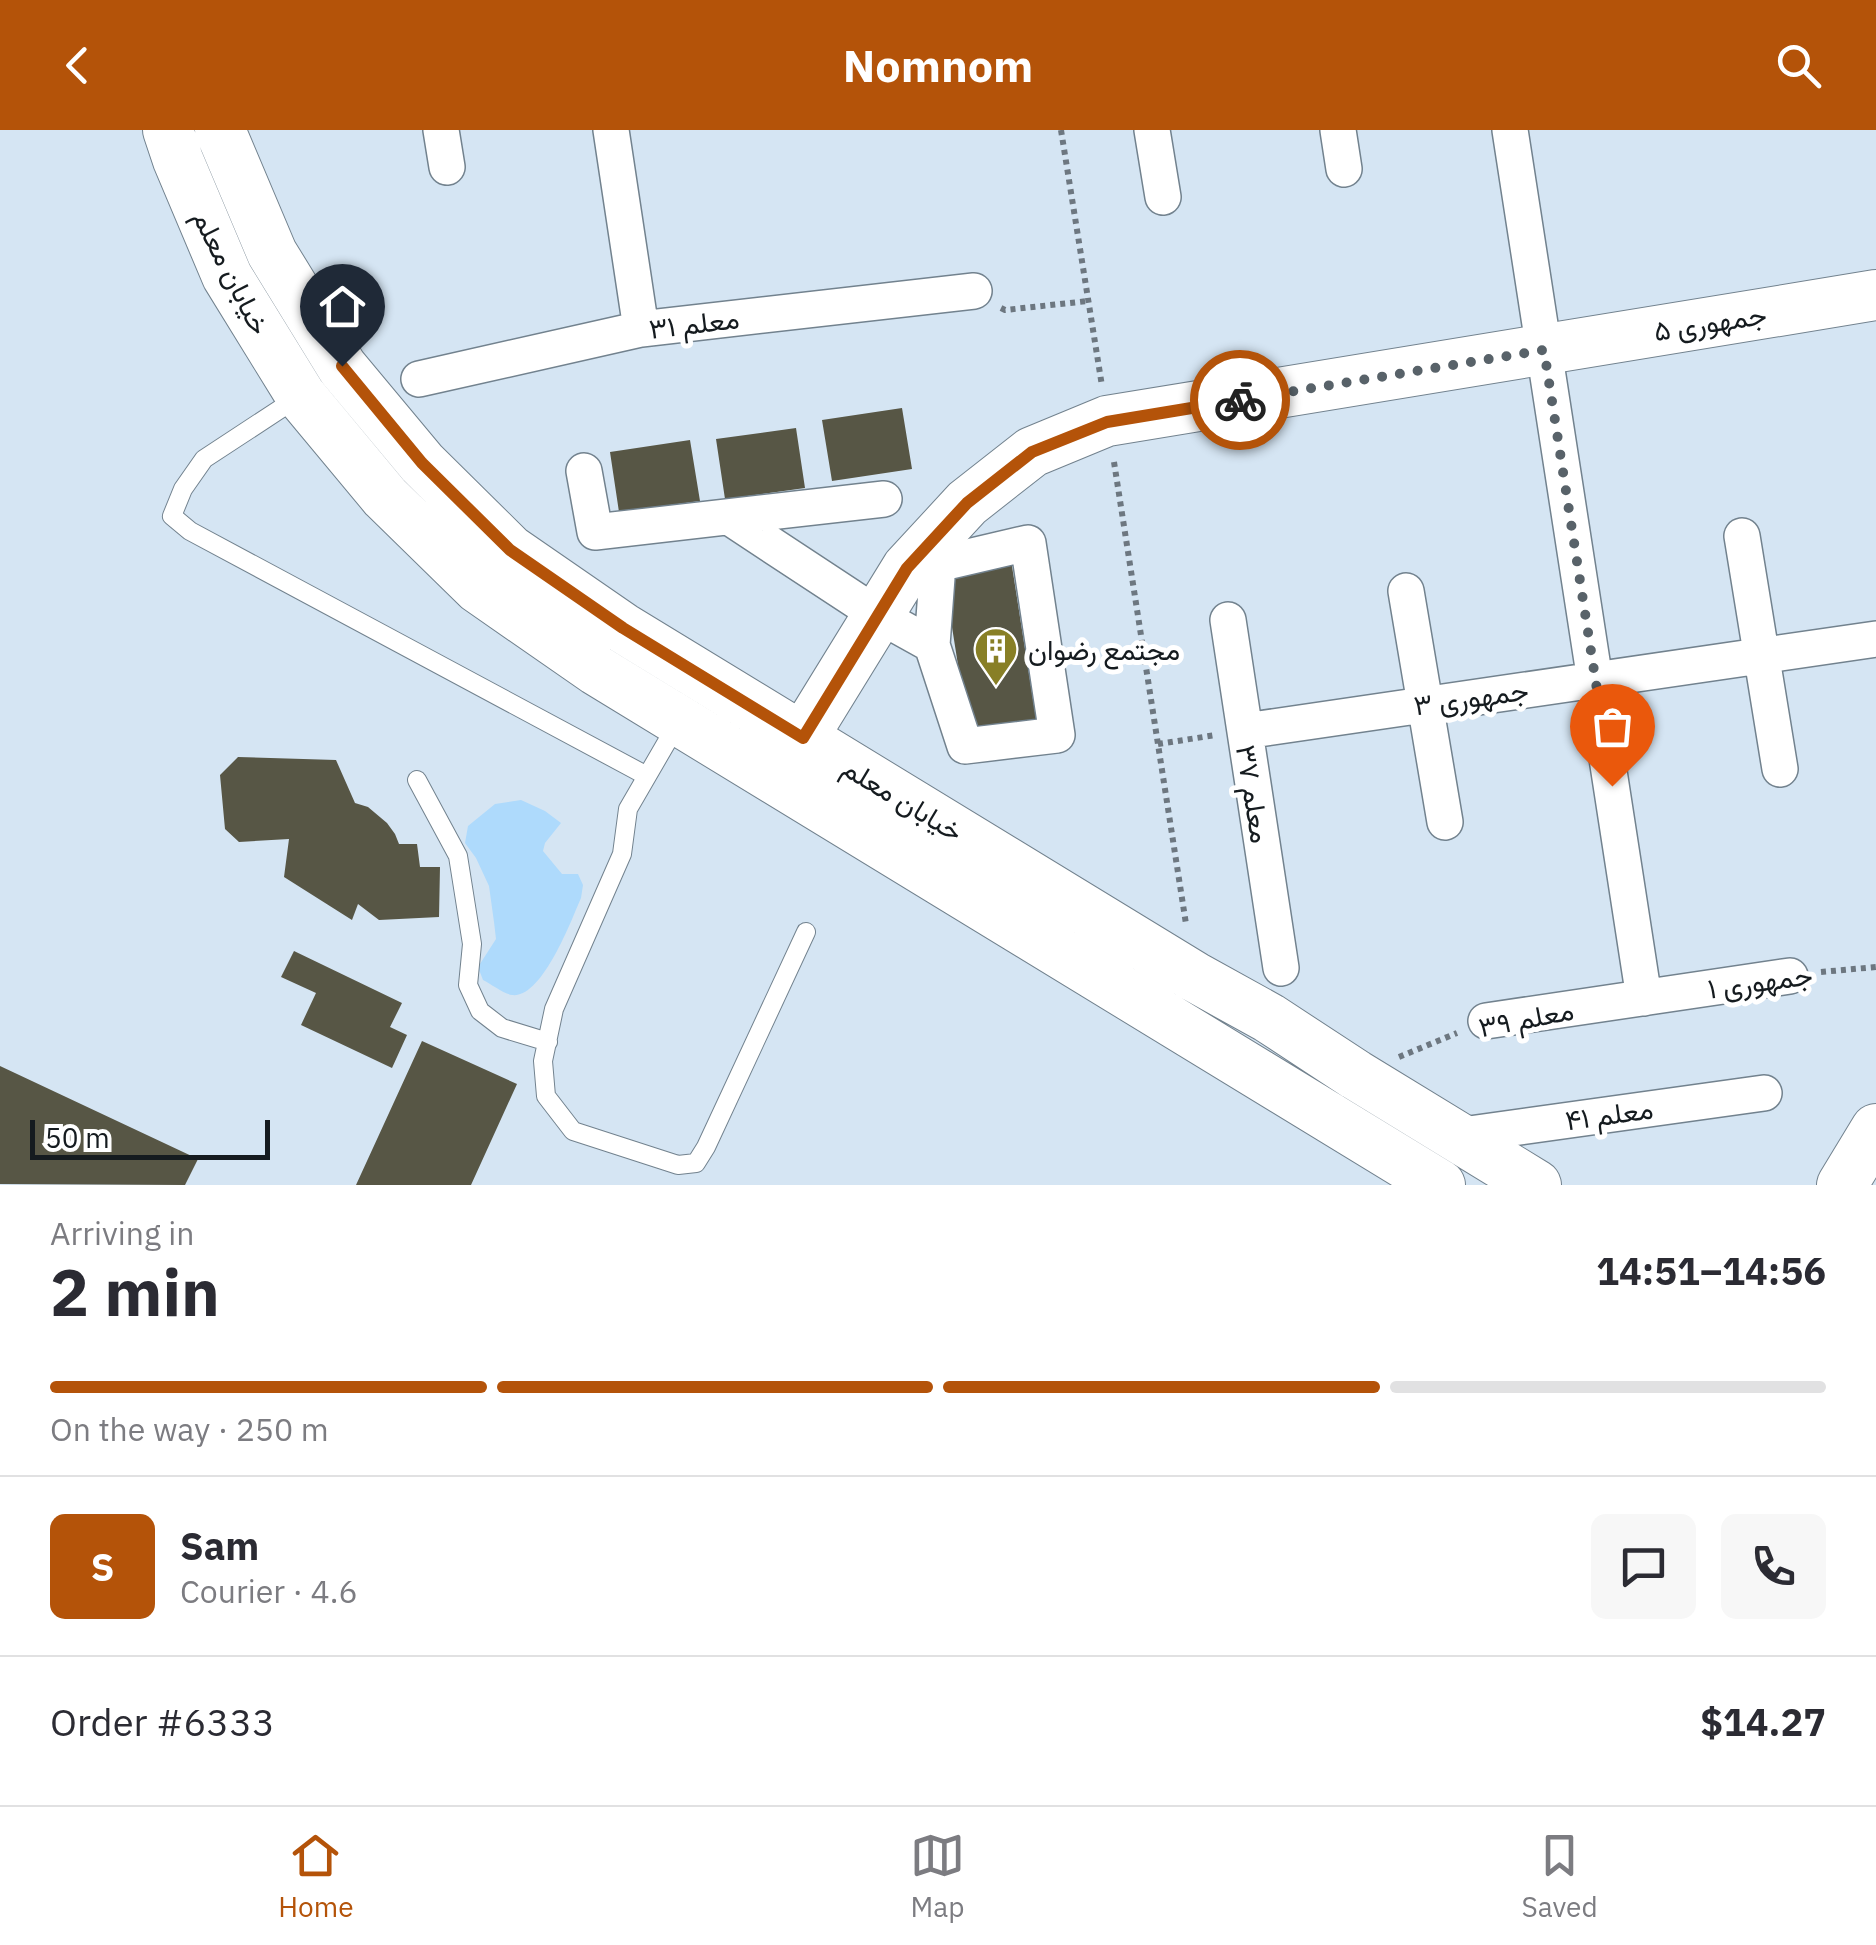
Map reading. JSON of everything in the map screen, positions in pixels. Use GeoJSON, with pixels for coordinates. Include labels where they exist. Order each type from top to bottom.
{"type":"FeatureCollection","features":[{"type":"Feature","properties":{"kind":"main road","name":"خیابان معلم"},"geometry":{"type":"LineString","coordinates":[[168,130],[227,276],[300,396],[385,497],[478,588],[596,670],[1440,1185]]}},
{"type":"Feature","properties":{"kind":"main road","name":"خیابان معلم"},"geometry":{"type":"LineString","coordinates":[[220,130],[272,253],[342,366],[422,463],[510,550],[623,628],[1195,977],[1269,1018],[1356,1076],[1536,1185]]}},
{"type":"Feature","properties":{"kind":"main road","name":"جمهوری ۵"},"geometry":{"type":"LineString","coordinates":[[777,780],[907,568],[967,503],[1032,452],[1107,422],[1876,295]]}},
{"type":"Feature","properties":{"kind":"main road"},"geometry":{"type":"LineString","coordinates":[[1842,1185],[1876,1129]]}},
{"type":"Feature","properties":{"kind":"street"},"geometry":{"type":"LineString","coordinates":[[441,130],[447,168]]}},
{"type":"Feature","properties":{"kind":"street"},"geometry":{"type":"LineString","coordinates":[[611,130],[642,329]]}},
{"type":"Feature","properties":{"kind":"street"},"geometry":{"type":"LineString","coordinates":[[1152,130],[1162,197]]}},
{"type":"Feature","properties":{"kind":"street"},"geometry":{"type":"LineString","coordinates":[[1338,130],[1344,169]]}},
{"type":"Feature","properties":{"kind":"street"},"geometry":{"type":"LineString","coordinates":[[1510,130],[1644,998]]}},
{"type":"Feature","properties":{"kind":"street","name":"معلم ۳۱"},"geometry":{"type":"LineString","coordinates":[[418,380],[642,329],[974,290]]}},
{"type":"Feature","properties":{"kind":"street"},"geometry":{"type":"LineString","coordinates":[[584,470],[595,532],[884,499]]}},
{"type":"Feature","properties":{"kind":"street"},"geometry":{"type":"LineString","coordinates":[[729,517],[878,615],[932,644],[964,746],[1057,735],[1028,543],[938,564],[932,644]]}},
{"type":"Feature","properties":{"kind":"street"},"geometry":{"type":"LineString","coordinates":[[1742,536],[1780,769]]}},
{"type":"Feature","properties":{"kind":"street"},"geometry":{"type":"LineString","coordinates":[[1406,591],[1446,822]]}},
{"type":"Feature","properties":{"kind":"street","name":"معلم ۳۷"},"geometry":{"type":"LineString","coordinates":[[1228,620],[1281,968]]}},
{"type":"Feature","properties":{"kind":"street","name":"جمهوری ۳"},"geometry":{"type":"LineString","coordinates":[[1244,731],[1876,638]]}},
{"type":"Feature","properties":{"kind":"street","name":"جمهوری ۱"},"geometry":{"type":"LineString","coordinates":[[1644,998],[1790,976]]}},
{"type":"Feature","properties":{"kind":"street","name":"معلم ۳۹"},"geometry":{"type":"LineString","coordinates":[[1486,1021],[1644,998]]}},
{"type":"Feature","properties":{"kind":"street","name":"معلم ۴۱"},"geometry":{"type":"LineString","coordinates":[[1455,1136],[1764,1093]]}},
{"type":"Feature","properties":{"kind":"lane"},"geometry":{"type":"LineString","coordinates":[[300,396],[204,459],[182,489],[172,516],[190,531],[648,776]]}},
{"type":"Feature","properties":{"kind":"lane"},"geometry":{"type":"LineString","coordinates":[[679,721],[628,809],[622,854],[554,1010],[544,1060],[546,1096],[573,1131],[678,1165],[696,1163],[806,932]]}},
{"type":"Feature","properties":{"kind":"lane"},"geometry":{"type":"LineString","coordinates":[[417,780],[458,856],[472,944],[468,985],[480,1011],[502,1028],[548,1042]]}},
{"type":"Feature","properties":{"kind":"path"},"geometry":{"type":"LineString","coordinates":[[1061,130],[1195,977]]}},
{"type":"Feature","properties":{"kind":"path"},"geometry":{"type":"LineString","coordinates":[[974,290],[1006,310],[1088,301]]}},
{"type":"Feature","properties":{"kind":"path"},"geometry":{"type":"LineString","coordinates":[[1158,744],[1244,731]]}},
{"type":"Feature","properties":{"kind":"path","name":"جمهوری ۱"},"geometry":{"type":"LineString","coordinates":[[1790,976],[1876,967]]}},
{"type":"Feature","properties":{"kind":"path","name":"معلم ۳۹"},"geometry":{"type":"LineString","coordinates":[[1356,1076],[1486,1021]]}},
{"type":"Feature","properties":{"kind":"shaded area"},"geometry":{"type":"Polygon","coordinates":[[[521,800],[561,823],[543,851],[562,874],[578,874],[583,885],[581,898],[554,957],[534,985],[512,995],[483,980],[478,967],[496,939],[489,886],[465,843],[468,826],[495,804],[521,800]]]}},
{"type":"Feature","properties":{"kind":"building"},"geometry":{"type":"Polygon","coordinates":[[[902,408],[912,469],[832,481],[822,420],[902,408]]]}},
{"type":"Feature","properties":{"kind":"building"},"geometry":{"type":"Polygon","coordinates":[[[796,428],[805,488],[725,499],[716,439],[796,428]]]}},
{"type":"Feature","properties":{"kind":"building"},"geometry":{"type":"Polygon","coordinates":[[[690,440],[700,501],[619,512],[610,452],[690,440]]]}},
{"type":"Feature","properties":{"kind":"building","name":"مجتمع رضوان"},"geometry":{"type":"Polygon","coordinates":[[[1011,560],[1038,731],[970,741],[943,570],[1011,560]]]}},
{"type":"Feature","properties":{"kind":"building"},"geometry":{"type":"Polygon","coordinates":[[[238,757],[336,760],[355,803],[368,807],[387,823],[399,844],[417,844],[420,867],[440,867],[439,917],[379,920],[358,904],[352,920],[284,877],[289,839],[239,842],[225,829],[220,775],[238,757]]]}},
{"type":"Feature","properties":{"kind":"building"},"geometry":{"type":"Polygon","coordinates":[[[294,951],[402,1003],[390,1027],[407,1035],[392,1068],[301,1025],[316,993],[281,977],[294,951]]]}},
{"type":"Feature","properties":{"kind":"building"},"geometry":{"type":"Polygon","coordinates":[[[422,1041],[517,1084],[471,1185],[356,1185],[422,1041]]]}},
{"type":"Feature","properties":{"kind":"building"},"geometry":{"type":"Polygon","coordinates":[[[0,1066],[198,1159],[185,1185],[0,1184],[0,1066]]]}},
{"type":"Feature","properties":{"kind":"way so far"},"geometry":{"type":"LineString","coordinates":[[1240,400],[1544,350],[1612,786]]}},
{"type":"Feature","properties":{"kind":"place","name":"مجتمع رضوان"},"geometry":{"type":"Point","coordinates":[996,687]}},
{"type":"Feature","properties":{"kind":"route"},"geometry":{"type":"LineString","coordinates":[[342,366],[422,463],[510,550],[623,628],[803,738],[907,568],[967,503],[1032,452],[1107,422],[1240,400]]}}]}
